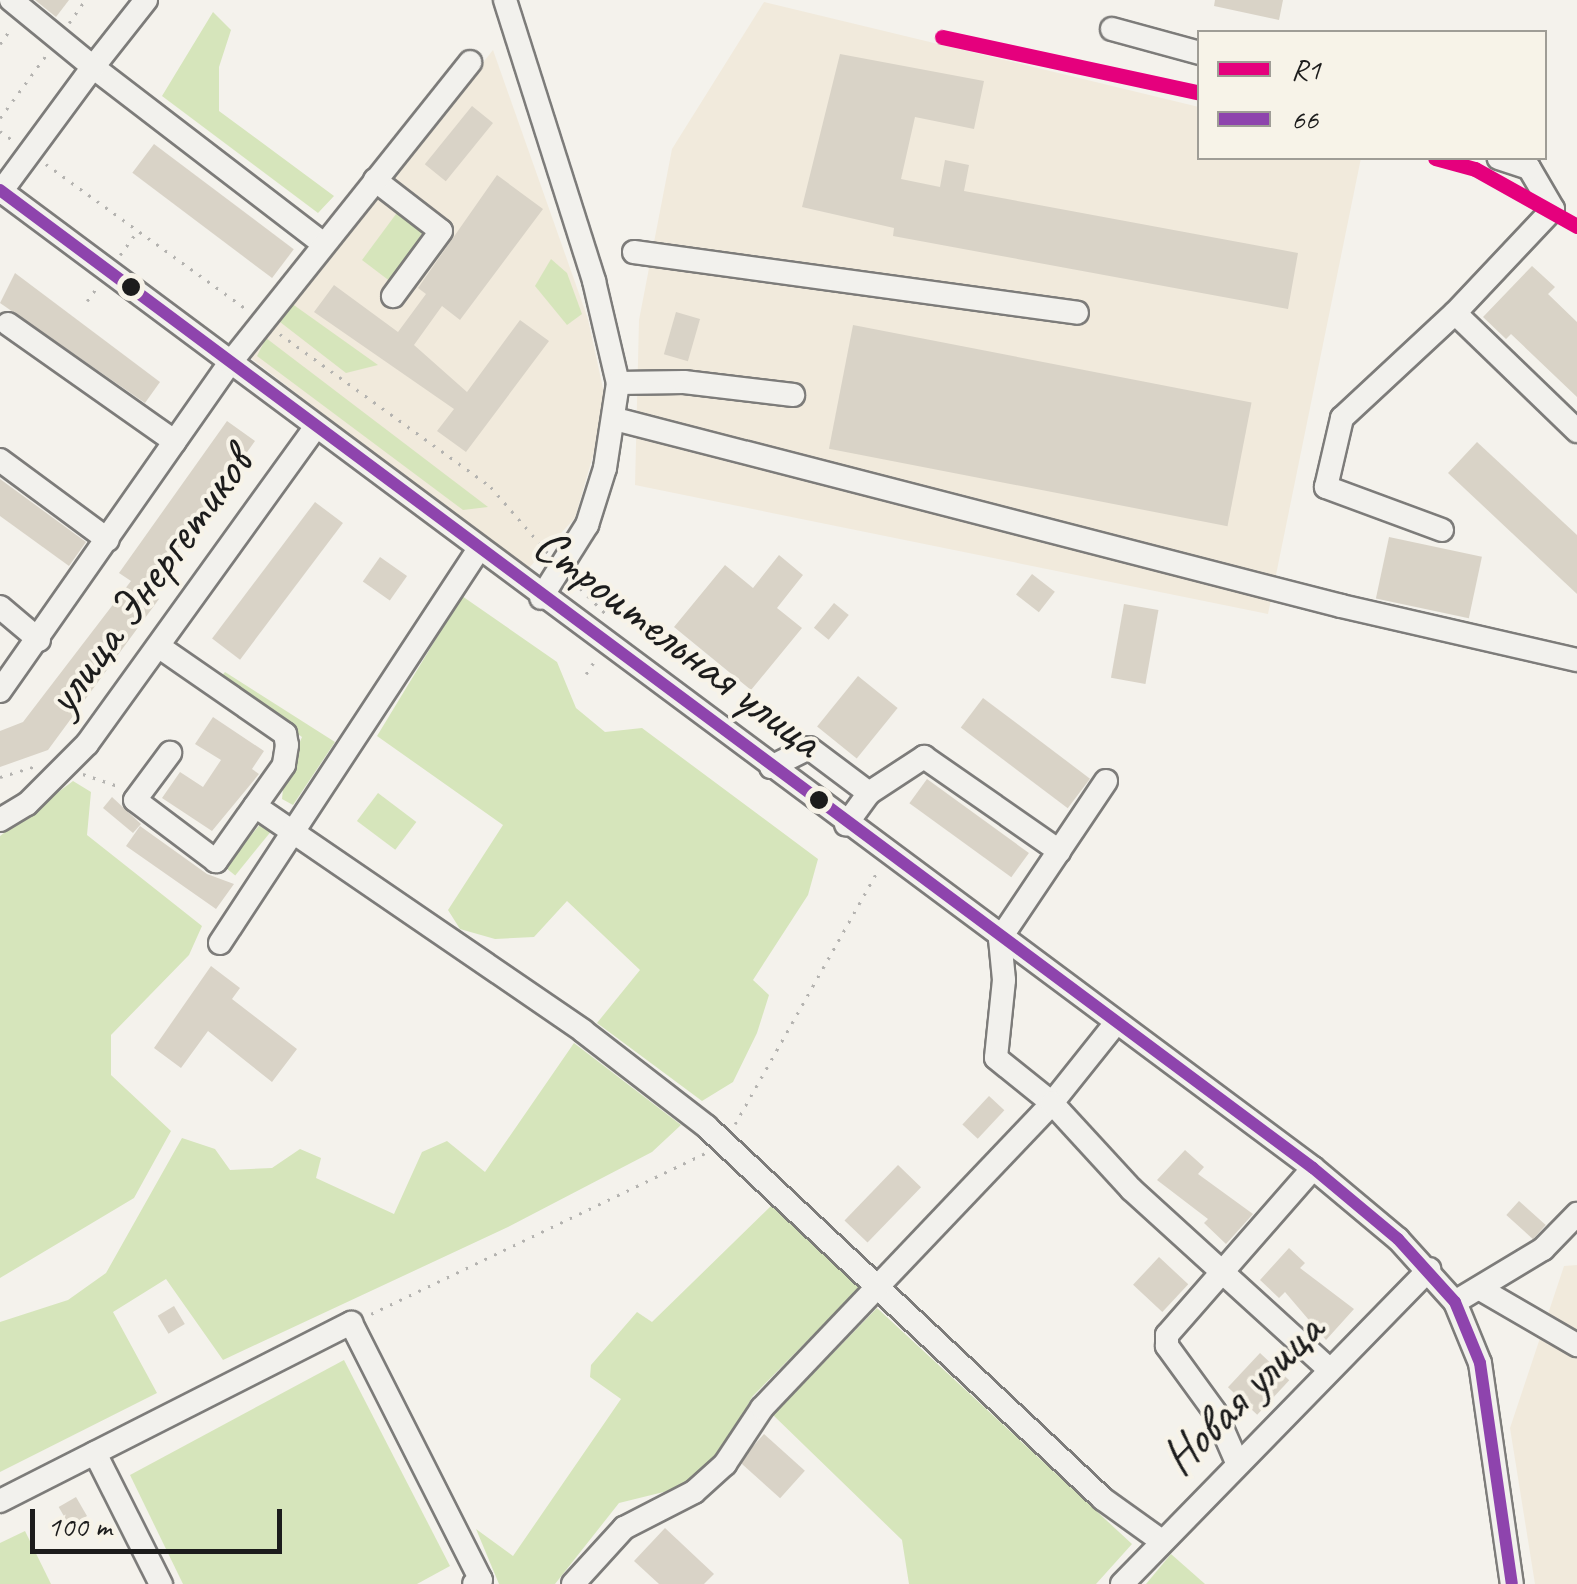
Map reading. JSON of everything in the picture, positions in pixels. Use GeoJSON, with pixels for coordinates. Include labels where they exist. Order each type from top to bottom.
{"type":"FeatureCollection","features":[{"type":"Feature","properties":{"kind":"street"},"geometry":{"type":"LineString","coordinates":[[11,0],[324,244]]}},
{"type":"Feature","properties":{"kind":"street"},"geometry":{"type":"LineString","coordinates":[[0,191],[146,0]]}},
{"type":"Feature","properties":{"kind":"street"},"geometry":{"type":"LineString","coordinates":[[505,0],[594,281],[618,383],[614,419],[587,525],[541,598]]}},
{"type":"Feature","properties":{"kind":"street"},"geometry":{"type":"LineString","coordinates":[[1112,29],[1197,52]]}},
{"type":"Feature","properties":{"kind":"street"},"geometry":{"type":"LineString","coordinates":[[0,691],[230,363],[470,62]]}},
{"type":"Feature","properties":{"kind":"street"},"geometry":{"type":"LineString","coordinates":[[1442,530],[1326,487],[1342,418],[1456,313],[1552,209],[1530,168],[1505,160]]}},
{"type":"Feature","properties":{"kind":"street"},"geometry":{"type":"LineString","coordinates":[[375,180],[441,231],[393,296]]}},
{"type":"Feature","properties":{"kind":"street","name":"Строительная улица"},"geometry":{"type":"LineString","coordinates":[[0,191],[887,856],[1313,1168],[1398,1239],[1454,1302],[1491,1409],[1512,1584]]}},
{"type":"Feature","properties":{"kind":"street"},"geometry":{"type":"LineString","coordinates":[[634,252],[1078,314]]}},
{"type":"Feature","properties":{"kind":"street"},"geometry":{"type":"LineString","coordinates":[[1456,313],[1577,432]]}},
{"type":"Feature","properties":{"kind":"street"},"geometry":{"type":"LineString","coordinates":[[3,325],[176,442]]}},
{"type":"Feature","properties":{"kind":"street"},"geometry":{"type":"LineString","coordinates":[[618,383],[684,382],[793,396]]}},
{"type":"Feature","properties":{"kind":"street"},"geometry":{"type":"LineString","coordinates":[[614,419],[1341,606],[1577,660]]}},
{"type":"Feature","properties":{"kind":"street","name":"улица Энергетиков"},"geometry":{"type":"LineString","coordinates":[[0,820],[26,804],[87,744],[161,648],[316,426]]}},
{"type":"Feature","properties":{"kind":"street"},"geometry":{"type":"LineString","coordinates":[[0,460],[108,540]]}},
{"type":"Feature","properties":{"kind":"street"},"geometry":{"type":"LineString","coordinates":[[220,942],[479,549]]}},
{"type":"Feature","properties":{"kind":"street"},"geometry":{"type":"LineString","coordinates":[[0,607],[39,640]]}},
{"type":"Feature","properties":{"kind":"street"},"geometry":{"type":"LineString","coordinates":[[161,648],[285,734],[284,765],[216,861],[135,800],[170,753]]}},
{"type":"Feature","properties":{"kind":"street"},"geometry":{"type":"LineString","coordinates":[[772,767],[810,748],[869,793]]}},
{"type":"Feature","properties":{"kind":"street"},"geometry":{"type":"LineString","coordinates":[[846,825],[869,793],[924,757],[1059,850]]}},
{"type":"Feature","properties":{"kind":"street"},"geometry":{"type":"LineString","coordinates":[[1106,782],[1000,939],[1004,980],[996,1058],[1052,1103],[1131,1189],[1329,1369]]}},
{"type":"Feature","properties":{"kind":"street"},"geometry":{"type":"LineString","coordinates":[[255,806],[582,1031],[725,1143],[1103,1499],[1160,1540]]}},
{"type":"Feature","properties":{"kind":"street"},"geometry":{"type":"LineString","coordinates":[[574,1584],[624,1528],[694,1492],[725,1464],[762,1408],[1052,1103],[1116,1024]]}},
{"type":"Feature","properties":{"kind":"street"},"geometry":{"type":"LineString","coordinates":[[1236,1460],[1215,1412],[1167,1346],[1167,1335],[1313,1168]]}},
{"type":"Feature","properties":{"kind":"street"},"geometry":{"type":"LineString","coordinates":[[1454,1302],[1482,1290],[1543,1248],[1577,1214]]}},
{"type":"Feature","properties":{"kind":"street","name":"Новая улица"},"geometry":{"type":"LineString","coordinates":[[1122,1584],[1236,1460],[1428,1269]]}},
{"type":"Feature","properties":{"kind":"street"},"geometry":{"type":"LineString","coordinates":[[1482,1290],[1577,1345]]}},
{"type":"Feature","properties":{"kind":"street"},"geometry":{"type":"LineString","coordinates":[[0,1502],[351,1324],[480,1580],[474,1584]]}},
{"type":"Feature","properties":{"kind":"street"},"geometry":{"type":"LineString","coordinates":[[95,1453],[161,1584]]}},
{"type":"Feature","properties":{"kind":"path"},"geometry":{"type":"LineString","coordinates":[[0,118],[86,0]]}},
{"type":"Feature","properties":{"kind":"path"},"geometry":{"type":"LineString","coordinates":[[0,131],[491,487],[560,568],[617,626]]}},
{"type":"Feature","properties":{"kind":"path"},"geometry":{"type":"LineString","coordinates":[[351,1324],[725,1143],[887,856]]}},
{"type":"Feature","properties":{"kind":"shaded area"},"geometry":{"type":"Polygon","coordinates":[[[764,2],[1197,107],[1197,160],[1361,160],[1268,614],[635,485],[639,320],[672,149],[764,2]]]}},
{"type":"Feature","properties":{"kind":"shaded area"},"geometry":{"type":"Polygon","coordinates":[[[493,50],[588,319],[607,407],[575,518],[526,571],[247,355],[493,50]]]}},
{"type":"Feature","properties":{"kind":"shaded area"},"geometry":{"type":"Polygon","coordinates":[[[1577,1265],[1577,1584],[1535,1584],[1510,1428],[1564,1266],[1577,1265]]]}},
{"type":"Feature","properties":{"kind":"green space"},"geometry":{"type":"Polygon","coordinates":[[[213,12],[231,30],[219,67],[219,111],[334,196],[318,213],[162,96],[213,12]]]}},
{"type":"Feature","properties":{"kind":"green space"},"geometry":{"type":"Polygon","coordinates":[[[399,210],[424,230],[391,282],[362,260],[399,210]]]}},
{"type":"Feature","properties":{"kind":"green space"},"geometry":{"type":"Polygon","coordinates":[[[551,259],[567,273],[582,314],[567,325],[535,286],[551,259]]]}},
{"type":"Feature","properties":{"kind":"green space"},"geometry":{"type":"Polygon","coordinates":[[[291,303],[378,365],[346,373],[280,322],[291,303]]]}},
{"type":"Feature","properties":{"kind":"green space"},"geometry":{"type":"Polygon","coordinates":[[[266,338],[488,507],[463,510],[257,356],[266,338]]]}},
{"type":"Feature","properties":{"kind":"green space"},"geometry":{"type":"Polygon","coordinates":[[[462,596],[557,662],[576,708],[605,732],[642,728],[818,859],[808,895],[753,980],[769,995],[757,1033],[733,1082],[702,1101],[597,1023],[640,970],[567,901],[534,937],[495,939],[460,929],[448,910],[503,825],[377,736],[462,596]]]}},
{"type":"Feature","properties":{"kind":"green space"},"geometry":{"type":"Polygon","coordinates":[[[225,672],[335,742],[293,805],[282,799],[284,779],[302,737],[220,678],[225,672]]]}},
{"type":"Feature","properties":{"kind":"green space"},"geometry":{"type":"Polygon","coordinates":[[[73,781],[91,792],[87,835],[202,926],[189,955],[111,1035],[111,1075],[171,1131],[134,1198],[0,1278],[0,836],[73,781]]]}},
{"type":"Feature","properties":{"kind":"green space"},"geometry":{"type":"Polygon","coordinates":[[[378,793],[416,822],[395,850],[357,821],[378,793]]]}},
{"type":"Feature","properties":{"kind":"green space"},"geometry":{"type":"Polygon","coordinates":[[[261,823],[271,831],[235,875],[225,867],[261,823]]]}},
{"type":"Feature","properties":{"kind":"green space"},"geometry":{"type":"Polygon","coordinates":[[[574,1043],[681,1125],[652,1152],[508,1227],[223,1360],[166,1279],[113,1312],[157,1393],[0,1472],[0,1322],[68,1300],[106,1273],[182,1138],[215,1149],[230,1170],[272,1168],[300,1149],[321,1158],[316,1178],[394,1214],[422,1152],[447,1141],[485,1172],[574,1043]]]}},
{"type":"Feature","properties":{"kind":"green space"},"geometry":{"type":"Polygon","coordinates":[[[772,1205],[860,1287],[752,1397],[726,1446],[688,1486],[619,1503],[555,1584],[499,1584],[476,1529],[513,1556],[621,1399],[590,1377],[591,1365],[637,1312],[652,1322],[772,1205]]]}},
{"type":"Feature","properties":{"kind":"green space"},"geometry":{"type":"Polygon","coordinates":[[[877,1308],[1132,1544],[1096,1584],[909,1584],[902,1540],[773,1415],[877,1308]]]}},
{"type":"Feature","properties":{"kind":"green space"},"geometry":{"type":"Polygon","coordinates":[[[344,1360],[450,1566],[417,1584],[183,1584],[130,1475],[344,1360]]]}},
{"type":"Feature","properties":{"kind":"green space"},"geometry":{"type":"Polygon","coordinates":[[[25,1531],[51,1584],[0,1584],[0,1543],[25,1531]]]}},
{"type":"Feature","properties":{"kind":"green space"},"geometry":{"type":"Polygon","coordinates":[[[1171,1554],[1205,1584],[1146,1584],[1171,1554]]]}},
{"type":"Feature","properties":{"kind":"building"},"geometry":{"type":"Polygon","coordinates":[[[35,0],[69,0],[56,17],[35,0]]]}},
{"type":"Feature","properties":{"kind":"building"},"geometry":{"type":"Polygon","coordinates":[[[1215,0],[1283,0],[1279,20],[1214,6],[1215,0]]]}},
{"type":"Feature","properties":{"kind":"building"},"geometry":{"type":"Polygon","coordinates":[[[840,54],[984,81],[974,129],[915,117],[901,179],[940,187],[945,160],[969,165],[964,191],[1298,253],[1288,309],[893,236],[894,228],[802,207],[840,54]]]}},
{"type":"Feature","properties":{"kind":"building"},"geometry":{"type":"Polygon","coordinates":[[[472,106],[493,123],[446,181],[425,164],[472,106]]]}},
{"type":"Feature","properties":{"kind":"building"},"geometry":{"type":"Polygon","coordinates":[[[154,144],[294,249],[272,278],[132,173],[154,144]]]}},
{"type":"Feature","properties":{"kind":"building"},"geometry":{"type":"Polygon","coordinates":[[[497,175],[543,209],[460,320],[442,306],[414,345],[467,392],[520,320],[549,341],[466,452],[437,431],[454,409],[314,312],[334,285],[398,332],[426,294],[418,288],[497,175]]]}},
{"type":"Feature","properties":{"kind":"building"},"geometry":{"type":"Polygon","coordinates":[[[1532,266],[1555,287],[1548,294],[1577,322],[1577,397],[1511,334],[1506,339],[1483,317],[1532,266]]]}},
{"type":"Feature","properties":{"kind":"building"},"geometry":{"type":"Polygon","coordinates":[[[15,273],[160,382],[145,403],[0,303],[15,273]]]}},
{"type":"Feature","properties":{"kind":"building"},"geometry":{"type":"Polygon","coordinates":[[[676,312],[700,319],[688,361],[664,354],[676,312]]]}},
{"type":"Feature","properties":{"kind":"building"},"geometry":{"type":"Polygon","coordinates":[[[853,325],[1252,402],[1227,526],[829,449],[853,325]]]}},
{"type":"Feature","properties":{"kind":"building"},"geometry":{"type":"Polygon","coordinates":[[[227,421],[255,441],[148,591],[159,599],[48,750],[0,767],[0,731],[23,722],[131,581],[119,573],[227,421]]]}},
{"type":"Feature","properties":{"kind":"building"},"geometry":{"type":"Polygon","coordinates":[[[1477,442],[1577,535],[1577,594],[1448,473],[1477,442]]]}},
{"type":"Feature","properties":{"kind":"building"},"geometry":{"type":"Polygon","coordinates":[[[0,479],[86,542],[69,566],[0,516],[0,479]]]}},
{"type":"Feature","properties":{"kind":"building"},"geometry":{"type":"Polygon","coordinates":[[[315,502],[343,523],[240,660],[212,639],[315,502]]]}},
{"type":"Feature","properties":{"kind":"building"},"geometry":{"type":"Polygon","coordinates":[[[1389,537],[1482,557],[1469,618],[1376,599],[1389,537]]]}},
{"type":"Feature","properties":{"kind":"building"},"geometry":{"type":"Polygon","coordinates":[[[779,555],[803,575],[777,608],[802,628],[751,690],[674,627],[725,565],[753,588],[779,555]]]}},
{"type":"Feature","properties":{"kind":"building"},"geometry":{"type":"Polygon","coordinates":[[[380,557],[407,576],[390,601],[363,582],[380,557]]]}},
{"type":"Feature","properties":{"kind":"building"},"geometry":{"type":"Polygon","coordinates":[[[1032,574],[1055,592],[1039,612],[1016,594],[1032,574]]]}},
{"type":"Feature","properties":{"kind":"building"},"geometry":{"type":"Polygon","coordinates":[[[834,603],[849,615],[829,640],[814,628],[834,603]]]}},
{"type":"Feature","properties":{"kind":"building"},"geometry":{"type":"Polygon","coordinates":[[[1124,604],[1158,610],[1145,684],[1111,678],[1124,604]]]}},
{"type":"Feature","properties":{"kind":"building"},"geometry":{"type":"Polygon","coordinates":[[[858,676],[898,708],[857,759],[817,727],[858,676]]]}},
{"type":"Feature","properties":{"kind":"building"},"geometry":{"type":"Polygon","coordinates":[[[983,698],[1090,779],[1068,808],[961,728],[983,698]]]}},
{"type":"Feature","properties":{"kind":"building"},"geometry":{"type":"Polygon","coordinates":[[[213,717],[264,751],[252,769],[259,774],[212,831],[162,798],[180,772],[203,787],[221,760],[195,744],[213,717]]]}},
{"type":"Feature","properties":{"kind":"building"},"geometry":{"type":"Polygon","coordinates":[[[927,779],[1029,853],[1011,877],[909,803],[927,779]]]}},
{"type":"Feature","properties":{"kind":"building"},"geometry":{"type":"Polygon","coordinates":[[[112,797],[141,824],[133,833],[103,808],[112,797]]]}},
{"type":"Feature","properties":{"kind":"building"},"geometry":{"type":"Polygon","coordinates":[[[140,826],[207,874],[234,884],[216,909],[126,846],[140,826]]]}},
{"type":"Feature","properties":{"kind":"building"},"geometry":{"type":"Polygon","coordinates":[[[211,966],[240,988],[232,999],[297,1049],[272,1082],[208,1031],[181,1068],[154,1048],[211,966]]]}},
{"type":"Feature","properties":{"kind":"building"},"geometry":{"type":"Polygon","coordinates":[[[989,1096],[1004,1110],[978,1139],[962,1125],[989,1096]]]}},
{"type":"Feature","properties":{"kind":"building"},"geometry":{"type":"Polygon","coordinates":[[[1185,1150],[1204,1167],[1198,1174],[1253,1214],[1226,1244],[1204,1223],[1208,1219],[1157,1180],[1185,1150]]]}},
{"type":"Feature","properties":{"kind":"building"},"geometry":{"type":"Polygon","coordinates":[[[898,1165],[921,1187],[868,1243],[845,1220],[898,1165]]]}},
{"type":"Feature","properties":{"kind":"building"},"geometry":{"type":"Polygon","coordinates":[[[1519,1201],[1546,1225],[1533,1239],[1506,1215],[1519,1201]]]}},
{"type":"Feature","properties":{"kind":"building"},"geometry":{"type":"Polygon","coordinates":[[[1289,1248],[1305,1263],[1300,1268],[1354,1309],[1326,1340],[1285,1292],[1279,1298],[1260,1280],[1289,1248]]]}},
{"type":"Feature","properties":{"kind":"building"},"geometry":{"type":"Polygon","coordinates":[[[1159,1257],[1188,1284],[1162,1312],[1133,1285],[1159,1257]]]}},
{"type":"Feature","properties":{"kind":"building"},"geometry":{"type":"Polygon","coordinates":[[[174,1306],[185,1324],[169,1334],[158,1316],[174,1306]]]}},
{"type":"Feature","properties":{"kind":"building"},"geometry":{"type":"Polygon","coordinates":[[[1260,1353],[1289,1380],[1257,1415],[1228,1387],[1260,1353]]]}},
{"type":"Feature","properties":{"kind":"building"},"geometry":{"type":"Polygon","coordinates":[[[764,1434],[805,1471],[780,1498],[739,1461],[764,1434]]]}},
{"type":"Feature","properties":{"kind":"building"},"geometry":{"type":"Polygon","coordinates":[[[76,1497],[87,1516],[70,1526],[59,1507],[76,1497]]]}},
{"type":"Feature","properties":{"kind":"building"},"geometry":{"type":"Polygon","coordinates":[[[665,1528],[714,1574],[704,1584],[659,1584],[634,1561],[665,1528]]]}},
{"type":"Feature","properties":{"kind":"transit line","name":"R1"},"geometry":{"type":"LineString","coordinates":[[942,37],[1197,92]]}},
{"type":"Feature","properties":{"kind":"transit line","name":"R1"},"geometry":{"type":"LineString","coordinates":[[1442,160],[1475,169],[1577,226]]}},
{"type":"Feature","properties":{"kind":"transit line","name":"66"},"geometry":{"type":"LineString","coordinates":[[0,190],[1313,1168],[1398,1239],[1455,1302],[1480,1363],[1512,1584]]}}]}
